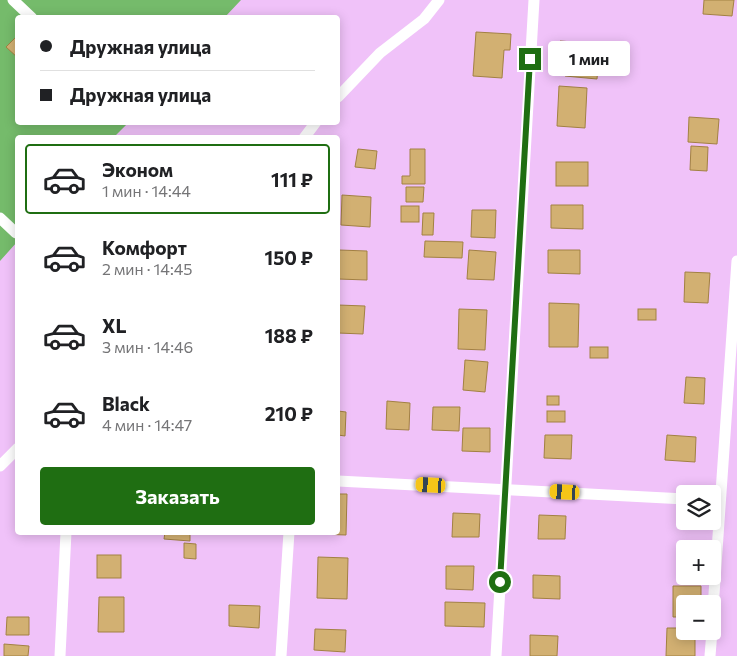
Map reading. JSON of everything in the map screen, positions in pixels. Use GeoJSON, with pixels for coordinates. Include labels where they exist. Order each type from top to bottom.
{"type":"FeatureCollection","features":[{"type":"Feature","properties":{"kind":"street"},"geometry":{"type":"LineString","coordinates":[[13,0],[29,15]]}},
{"type":"Feature","properties":{"kind":"street"},"geometry":{"type":"LineString","coordinates":[[340,95],[380,53],[424,19],[439,0]]}},
{"type":"Feature","properties":{"kind":"street"},"geometry":{"type":"LineString","coordinates":[[496,656],[534,0]]}},
{"type":"Feature","properties":{"kind":"street"},"geometry":{"type":"LineString","coordinates":[[0,218],[15,232]]}},
{"type":"Feature","properties":{"kind":"street"},"geometry":{"type":"LineString","coordinates":[[718,485],[737,261]]}},
{"type":"Feature","properties":{"kind":"street"},"geometry":{"type":"LineString","coordinates":[[0,466],[15,451]]}},
{"type":"Feature","properties":{"kind":"street"},"geometry":{"type":"LineString","coordinates":[[340,481],[676,498]]}},
{"type":"Feature","properties":{"kind":"street"},"geometry":{"type":"LineString","coordinates":[[713,595],[716,530]]}},
{"type":"Feature","properties":{"kind":"street"},"geometry":{"type":"LineString","coordinates":[[60,656],[66,535]]}},
{"type":"Feature","properties":{"kind":"street"},"geometry":{"type":"LineString","coordinates":[[281,656],[289,535]]}},
{"type":"Feature","properties":{"kind":"street"},"geometry":{"type":"LineString","coordinates":[[710,656],[711,640]]}},
{"type":"Feature","properties":{"kind":"green space"},"geometry":{"type":"Polygon","coordinates":[[[0,0],[241,0],[227,15],[15,15],[15,125],[126,125],[116,135],[15,135],[15,244],[0,261],[0,0]]]}},
{"type":"Feature","properties":{"kind":"building"},"geometry":{"type":"Polygon","coordinates":[[[704,0],[734,0],[732,16],[703,14],[704,0]]]}},
{"type":"Feature","properties":{"kind":"building"},"geometry":{"type":"Polygon","coordinates":[[[476,32],[511,34],[510,50],[504,50],[502,78],[473,76],[476,32]]]}},
{"type":"Feature","properties":{"kind":"building"},"geometry":{"type":"Polygon","coordinates":[[[15,38],[15,55],[6,47],[15,38]]]}},
{"type":"Feature","properties":{"kind":"building"},"geometry":{"type":"Polygon","coordinates":[[[560,41],[600,44],[597,79],[565,76],[567,55],[559,54],[560,41]]]}},
{"type":"Feature","properties":{"kind":"building"},"geometry":{"type":"Polygon","coordinates":[[[559,86],[587,88],[585,128],[557,126],[559,86]]]}},
{"type":"Feature","properties":{"kind":"building"},"geometry":{"type":"Polygon","coordinates":[[[689,117],[719,119],[717,144],[688,142],[689,117]]]}},
{"type":"Feature","properties":{"kind":"building"},"geometry":{"type":"Polygon","coordinates":[[[691,146],[708,147],[707,171],[690,170],[691,146]]]}},
{"type":"Feature","properties":{"kind":"building"},"geometry":{"type":"Polygon","coordinates":[[[358,149],[377,151],[375,169],[355,167],[358,149]]]}},
{"type":"Feature","properties":{"kind":"building"},"geometry":{"type":"Polygon","coordinates":[[[410,149],[425,149],[425,184],[402,184],[402,176],[410,176],[410,149]]]}},
{"type":"Feature","properties":{"kind":"building"},"geometry":{"type":"Polygon","coordinates":[[[556,162],[588,162],[588,186],[556,186],[556,162]]]}},
{"type":"Feature","properties":{"kind":"building"},"geometry":{"type":"Polygon","coordinates":[[[406,187],[424,187],[423,202],[406,202],[406,187]]]}},
{"type":"Feature","properties":{"kind":"building"},"geometry":{"type":"Polygon","coordinates":[[[342,195],[371,197],[370,227],[341,225],[342,195]]]}},
{"type":"Feature","properties":{"kind":"building"},"geometry":{"type":"Polygon","coordinates":[[[551,205],[583,205],[583,229],[551,228],[551,205]]]}},
{"type":"Feature","properties":{"kind":"building"},"geometry":{"type":"Polygon","coordinates":[[[401,206],[419,206],[419,222],[401,222],[401,206]]]}},
{"type":"Feature","properties":{"kind":"building"},"geometry":{"type":"Polygon","coordinates":[[[472,210],[496,210],[495,238],[471,237],[472,210]]]}},
{"type":"Feature","properties":{"kind":"building"},"geometry":{"type":"Polygon","coordinates":[[[423,213],[434,213],[433,235],[422,235],[423,213]]]}},
{"type":"Feature","properties":{"kind":"building"},"geometry":{"type":"Polygon","coordinates":[[[425,241],[463,242],[462,258],[424,257],[425,241]]]}},
{"type":"Feature","properties":{"kind":"building"},"geometry":{"type":"Polygon","coordinates":[[[340,250],[367,251],[367,280],[340,279],[340,250]]]}},
{"type":"Feature","properties":{"kind":"building"},"geometry":{"type":"Polygon","coordinates":[[[469,250],[496,252],[494,280],[467,279],[469,250]]]}},
{"type":"Feature","properties":{"kind":"building"},"geometry":{"type":"Polygon","coordinates":[[[548,250],[580,250],[580,274],[548,273],[548,250]]]}},
{"type":"Feature","properties":{"kind":"building"},"geometry":{"type":"Polygon","coordinates":[[[685,272],[710,273],[708,303],[684,302],[685,272]]]}},
{"type":"Feature","properties":{"kind":"building"},"geometry":{"type":"Polygon","coordinates":[[[549,303],[579,304],[578,347],[549,347],[549,303]]]}},
{"type":"Feature","properties":{"kind":"building"},"geometry":{"type":"Polygon","coordinates":[[[340,305],[365,306],[363,334],[340,333],[340,305]]]}},
{"type":"Feature","properties":{"kind":"building"},"geometry":{"type":"Polygon","coordinates":[[[459,309],[487,310],[485,350],[458,349],[459,309]]]}},
{"type":"Feature","properties":{"kind":"building"},"geometry":{"type":"Polygon","coordinates":[[[638,309],[656,309],[656,320],[638,320],[638,309]]]}},
{"type":"Feature","properties":{"kind":"building"},"geometry":{"type":"Polygon","coordinates":[[[590,347],[608,347],[608,358],[590,358],[590,347]]]}},
{"type":"Feature","properties":{"kind":"building"},"geometry":{"type":"Polygon","coordinates":[[[465,360],[488,362],[485,392],[463,390],[465,360]]]}},
{"type":"Feature","properties":{"kind":"building"},"geometry":{"type":"Polygon","coordinates":[[[686,377],[705,378],[704,404],[684,403],[686,377]]]}},
{"type":"Feature","properties":{"kind":"building"},"geometry":{"type":"Polygon","coordinates":[[[547,396],[559,396],[559,405],[547,405],[547,396]]]}},
{"type":"Feature","properties":{"kind":"building"},"geometry":{"type":"Polygon","coordinates":[[[387,401],[410,403],[409,430],[386,429],[387,401]]]}},
{"type":"Feature","properties":{"kind":"building"},"geometry":{"type":"Polygon","coordinates":[[[433,407],[460,407],[459,431],[432,430],[433,407]]]}},
{"type":"Feature","properties":{"kind":"building"},"geometry":{"type":"Polygon","coordinates":[[[340,411],[346,412],[345,436],[340,435],[340,411]]]}},
{"type":"Feature","properties":{"kind":"building"},"geometry":{"type":"Polygon","coordinates":[[[547,411],[565,411],[565,422],[547,422],[547,411]]]}},
{"type":"Feature","properties":{"kind":"building"},"geometry":{"type":"Polygon","coordinates":[[[463,428],[490,428],[490,452],[462,451],[463,428]]]}},
{"type":"Feature","properties":{"kind":"building"},"geometry":{"type":"Polygon","coordinates":[[[545,435],[572,435],[571,459],[544,458],[545,435]]]}},
{"type":"Feature","properties":{"kind":"building"},"geometry":{"type":"Polygon","coordinates":[[[667,435],[696,437],[695,462],[665,460],[667,435]]]}},
{"type":"Feature","properties":{"kind":"building"},"geometry":{"type":"Polygon","coordinates":[[[340,494],[347,494],[346,535],[340,535],[340,494]]]}},
{"type":"Feature","properties":{"kind":"building"},"geometry":{"type":"Polygon","coordinates":[[[453,513],[480,514],[479,537],[452,537],[453,513]]]}},
{"type":"Feature","properties":{"kind":"building"},"geometry":{"type":"Polygon","coordinates":[[[539,515],[566,516],[565,539],[538,539],[539,515]]]}},
{"type":"Feature","properties":{"kind":"building"},"geometry":{"type":"Polygon","coordinates":[[[165,535],[190,535],[190,541],[164,539],[165,535]]]}},
{"type":"Feature","properties":{"kind":"building"},"geometry":{"type":"Polygon","coordinates":[[[184,543],[196,544],[196,559],[184,558],[184,543]]]}},
{"type":"Feature","properties":{"kind":"building"},"geometry":{"type":"Polygon","coordinates":[[[97,555],[121,555],[121,578],[97,578],[97,555]]]}},
{"type":"Feature","properties":{"kind":"building"},"geometry":{"type":"Polygon","coordinates":[[[318,557],[348,558],[347,599],[317,598],[318,557]]]}},
{"type":"Feature","properties":{"kind":"building"},"geometry":{"type":"Polygon","coordinates":[[[446,566],[474,566],[473,590],[446,589],[446,566]]]}},
{"type":"Feature","properties":{"kind":"building"},"geometry":{"type":"Polygon","coordinates":[[[533,575],[560,576],[560,599],[533,598],[533,575]]]}},
{"type":"Feature","properties":{"kind":"building"},"geometry":{"type":"Polygon","coordinates":[[[673,586],[701,586],[701,595],[676,595],[676,617],[673,617],[673,586]]]}},
{"type":"Feature","properties":{"kind":"building"},"geometry":{"type":"Polygon","coordinates":[[[99,597],[124,597],[124,632],[98,632],[99,597]]]}},
{"type":"Feature","properties":{"kind":"building"},"geometry":{"type":"Polygon","coordinates":[[[445,602],[485,603],[484,627],[445,626],[445,602]]]}},
{"type":"Feature","properties":{"kind":"building"},"geometry":{"type":"Polygon","coordinates":[[[229,605],[260,606],[259,628],[229,626],[229,605]]]}},
{"type":"Feature","properties":{"kind":"building"},"geometry":{"type":"Polygon","coordinates":[[[7,617],[29,617],[29,635],[6,635],[7,617]]]}},
{"type":"Feature","properties":{"kind":"building"},"geometry":{"type":"Polygon","coordinates":[[[667,628],[676,628],[676,640],[695,640],[695,656],[666,656],[667,628]]]}},
{"type":"Feature","properties":{"kind":"building"},"geometry":{"type":"Polygon","coordinates":[[[315,629],[346,630],[345,652],[314,650],[315,629]]]}},
{"type":"Feature","properties":{"kind":"building"},"geometry":{"type":"Polygon","coordinates":[[[530,635],[558,636],[557,656],[530,656],[530,635]]]}},
{"type":"Feature","properties":{"kind":"building"},"geometry":{"type":"Polygon","coordinates":[[[4,644],[29,646],[28,656],[4,656],[4,644]]]}},
{"type":"Feature","properties":{"kind":"route"},"geometry":{"type":"LineString","coordinates":[[500,582],[530,59]]}}]}
